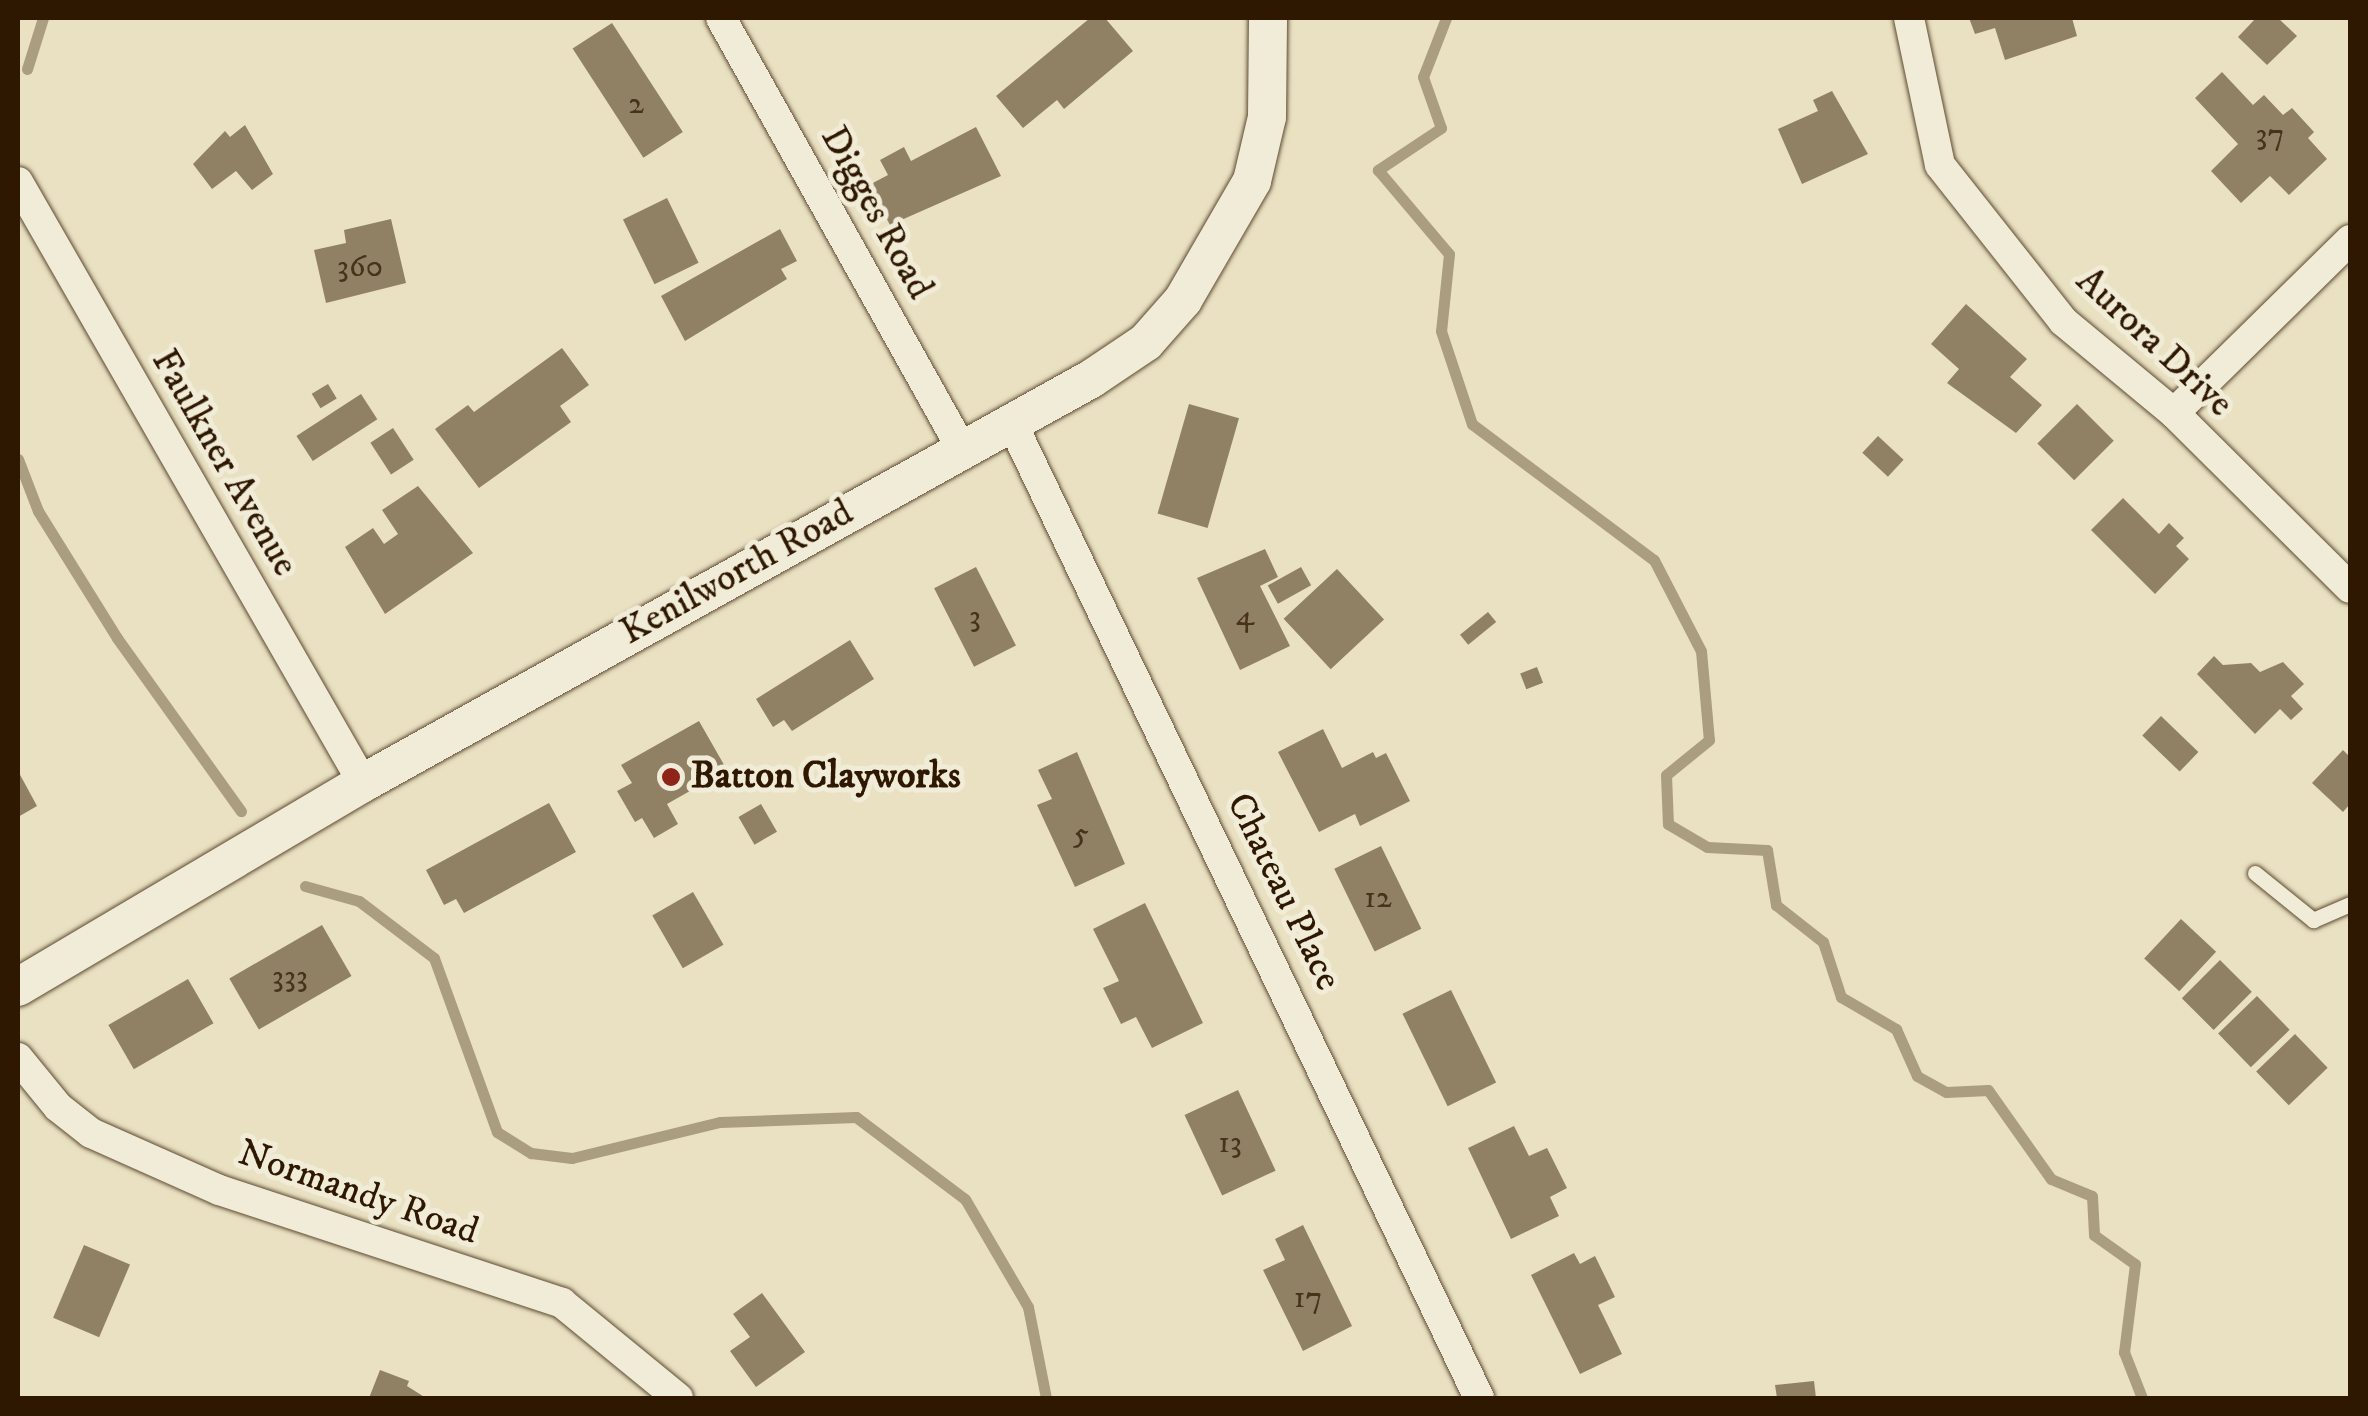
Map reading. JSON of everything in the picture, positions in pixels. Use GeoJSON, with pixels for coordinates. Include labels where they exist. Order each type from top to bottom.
{"type":"FeatureCollection","features":[{"type":"Feature","properties":{"kind":"street","name":"Digges Road"},"geometry":{"type":"LineString","coordinates":[[721,18],[961,448]]}},
{"type":"Feature","properties":{"kind":"street","name":"Kenilworth Road"},"geometry":{"type":"LineString","coordinates":[[18,986],[363,784],[1127,355],[1184,300],[1260,157],[1268,18]]}},
{"type":"Feature","properties":{"kind":"street","name":"Aurora Drive"},"geometry":{"type":"LineString","coordinates":[[1910,18],[1940,166],[2063,321],[2174,413],[2350,588]]}},
{"type":"Feature","properties":{"kind":"street","name":"Faulkner Avenue"},"geometry":{"type":"LineString","coordinates":[[18,182],[363,784]]}},
{"type":"Feature","properties":{"kind":"street"},"geometry":{"type":"LineString","coordinates":[[2174,413],[2350,240]]}},
{"type":"Feature","properties":{"kind":"street","name":"Chateau Place"},"geometry":{"type":"LineString","coordinates":[[1011,421],[1479,1398]]}},
{"type":"Feature","properties":{"kind":"street","name":"Normandy Road"},"geometry":{"type":"LineString","coordinates":[[18,1058],[44,1094],[91,1132],[220,1190],[562,1303],[678,1398]]}},
{"type":"Feature","properties":{"kind":"lane"},"geometry":{"type":"LineString","coordinates":[[2255,873],[2314,920],[2350,904]]}},
{"type":"Feature","properties":{"kind":"building"},"geometry":{"type":"Polygon","coordinates":[[[1090,18],[1105,18],[1133,51],[1064,109],[1057,100],[1023,128],[996,96],[1090,18]]]}},
{"type":"Feature","properties":{"kind":"building"},"geometry":{"type":"Polygon","coordinates":[[[1969,18],[2072,18],[2077,36],[2005,60],[1995,28],[1975,34],[1969,18]]]}},
{"type":"Feature","properties":{"kind":"building"},"geometry":{"type":"Polygon","coordinates":[[[2256,18],[2278,18],[2297,36],[2267,65],[2238,37],[2256,18]]]}},
{"type":"Feature","properties":{"kind":"building"},"geometry":{"type":"Polygon","coordinates":[[[612,23],[683,132],[643,158],[573,49],[612,23]]]}},
{"type":"Feature","properties":{"kind":"building"},"geometry":{"type":"Polygon","coordinates":[[[2222,72],[2253,105],[2264,95],[2283,115],[2292,108],[2314,132],[2308,138],[2327,159],[2289,195],[2270,176],[2241,203],[2211,171],[2238,144],[2195,98],[2222,72]]]}},
{"type":"Feature","properties":{"kind":"building"},"geometry":{"type":"Polygon","coordinates":[[[1832,91],[1868,154],[1802,184],[1778,129],[1818,111],[1813,100],[1832,91]]]}},
{"type":"Feature","properties":{"kind":"building"},"geometry":{"type":"Polygon","coordinates":[[[245,125],[273,174],[252,190],[236,171],[212,189],[193,164],[225,131],[230,137],[245,125]]]}},
{"type":"Feature","properties":{"kind":"building"},"geometry":{"type":"Polygon","coordinates":[[[976,127],[1001,176],[890,225],[869,185],[888,175],[880,160],[904,147],[911,161],[976,127]]]}},
{"type":"Feature","properties":{"kind":"building"},"geometry":{"type":"Polygon","coordinates":[[[667,198],[699,263],[655,284],[623,219],[667,198]]]}},
{"type":"Feature","properties":{"kind":"building"},"geometry":{"type":"Polygon","coordinates":[[[391,219],[406,283],[326,303],[314,250],[346,243],[344,230],[391,219]]]}},
{"type":"Feature","properties":{"kind":"building"},"geometry":{"type":"Polygon","coordinates":[[[780,229],[797,261],[781,269],[787,279],[685,341],[661,296],[780,229]]]}},
{"type":"Feature","properties":{"kind":"building"},"geometry":{"type":"Polygon","coordinates":[[[1966,304],[2027,359],[2010,377],[2042,405],[2016,433],[1947,383],[1959,369],[1931,344],[1966,304]]]}},
{"type":"Feature","properties":{"kind":"building"},"geometry":{"type":"Polygon","coordinates":[[[562,348],[589,385],[560,406],[571,422],[479,488],[435,429],[468,405],[474,412],[562,348]]]}},
{"type":"Feature","properties":{"kind":"building"},"geometry":{"type":"Polygon","coordinates":[[[328,384],[337,399],[320,408],[312,394],[328,384]]]}},
{"type":"Feature","properties":{"kind":"building"},"geometry":{"type":"Polygon","coordinates":[[[361,394],[377,419],[313,461],[296,436],[361,394]]]}},
{"type":"Feature","properties":{"kind":"building"},"geometry":{"type":"Polygon","coordinates":[[[1189,404],[1239,418],[1208,528],[1158,514],[1189,404]]]}},
{"type":"Feature","properties":{"kind":"building"},"geometry":{"type":"Polygon","coordinates":[[[2077,404],[2114,441],[2074,480],[2037,444],[2077,404]]]}},
{"type":"Feature","properties":{"kind":"building"},"geometry":{"type":"Polygon","coordinates":[[[393,428],[414,460],[391,475],[370,443],[393,428]]]}},
{"type":"Feature","properties":{"kind":"building"},"geometry":{"type":"Polygon","coordinates":[[[1878,436],[1904,460],[1888,477],[1862,453],[1878,436]]]}},
{"type":"Feature","properties":{"kind":"building"},"geometry":{"type":"Polygon","coordinates":[[[418,486],[473,553],[385,614],[345,547],[373,528],[384,544],[398,534],[382,510],[418,486]]]}},
{"type":"Feature","properties":{"kind":"building"},"geometry":{"type":"Polygon","coordinates":[[[2123,498],[2159,534],[2169,523],[2184,538],[2176,546],[2189,559],[2155,594],[2091,530],[2123,498]]]}},
{"type":"Feature","properties":{"kind":"building"},"geometry":{"type":"Polygon","coordinates":[[[1265,549],[1278,577],[1260,586],[1290,646],[1240,670],[1197,578],[1265,549]]]}},
{"type":"Feature","properties":{"kind":"building"},"geometry":{"type":"Polygon","coordinates":[[[976,567],[1016,645],[974,667],[934,588],[976,567]]]}},
{"type":"Feature","properties":{"kind":"building"},"geometry":{"type":"Polygon","coordinates":[[[1301,567],[1311,585],[1278,604],[1268,585],[1301,567]]]}},
{"type":"Feature","properties":{"kind":"building"},"geometry":{"type":"Polygon","coordinates":[[[1337,569],[1384,619],[1331,669],[1284,619],[1337,569]]]}},
{"type":"Feature","properties":{"kind":"building"},"geometry":{"type":"Polygon","coordinates":[[[1488,612],[1496,622],[1468,645],[1460,635],[1488,612]]]}},
{"type":"Feature","properties":{"kind":"building"},"geometry":{"type":"Polygon","coordinates":[[[850,640],[874,679],[792,731],[784,720],[773,727],[756,699],[850,640]]]}},
{"type":"Feature","properties":{"kind":"building"},"geometry":{"type":"Polygon","coordinates":[[[2214,656],[2223,665],[2251,663],[2260,672],[2283,662],[2304,684],[2291,696],[2303,709],[2291,720],[2280,709],[2255,734],[2197,674],[2214,656]]]}},
{"type":"Feature","properties":{"kind":"building"},"geometry":{"type":"Polygon","coordinates":[[[1537,667],[1543,683],[1526,689],[1520,673],[1537,667]]]}},
{"type":"Feature","properties":{"kind":"building"},"geometry":{"type":"Polygon","coordinates":[[[2161,716],[2198,752],[2180,772],[2142,735],[2161,716]]]}},
{"type":"Feature","properties":{"kind":"building","name":"Batton Clayworks"},"geometry":{"type":"Polygon","coordinates":[[[699,721],[727,770],[667,804],[678,824],[654,838],[642,818],[635,822],[617,791],[632,783],[621,765],[699,721]]]}},
{"type":"Feature","properties":{"kind":"building"},"geometry":{"type":"Polygon","coordinates":[[[1323,729],[1342,768],[1373,752],[1376,758],[1386,753],[1410,801],[1360,826],[1355,814],[1319,832],[1278,752],[1323,729]]]}},
{"type":"Feature","properties":{"kind":"building"},"geometry":{"type":"Polygon","coordinates":[[[2343,750],[2350,757],[2350,804],[2343,812],[2312,783],[2343,750]]]}},
{"type":"Feature","properties":{"kind":"building"},"geometry":{"type":"Polygon","coordinates":[[[1077,752],[1125,864],[1075,887],[1037,805],[1052,799],[1038,770],[1077,752]]]}},
{"type":"Feature","properties":{"kind":"building"},"geometry":{"type":"Polygon","coordinates":[[[18,771],[37,806],[18,817],[18,771]]]}},
{"type":"Feature","properties":{"kind":"building"},"geometry":{"type":"Polygon","coordinates":[[[549,803],[576,852],[464,913],[456,899],[444,905],[426,870],[549,803]]]}},
{"type":"Feature","properties":{"kind":"building"},"geometry":{"type":"Polygon","coordinates":[[[761,804],[777,832],[754,845],[738,817],[761,804]]]}},
{"type":"Feature","properties":{"kind":"building"},"geometry":{"type":"Polygon","coordinates":[[[1381,846],[1421,929],[1375,951],[1334,869],[1381,846]]]}},
{"type":"Feature","properties":{"kind":"building"},"geometry":{"type":"Polygon","coordinates":[[[693,892],[724,945],[683,968],[652,916],[693,892]]]}},
{"type":"Feature","properties":{"kind":"building"},"geometry":{"type":"Polygon","coordinates":[[[1145,903],[1203,1023],[1152,1048],[1136,1017],[1121,1024],[1103,988],[1119,981],[1093,929],[1145,903]]]}},
{"type":"Feature","properties":{"kind":"building"},"geometry":{"type":"Polygon","coordinates":[[[2181,919],[2216,952],[2179,991],[2144,958],[2181,919]]]}},
{"type":"Feature","properties":{"kind":"building"},"geometry":{"type":"Polygon","coordinates":[[[322,925],[352,976],[259,1030],[229,978],[322,925]]]}},
{"type":"Feature","properties":{"kind":"building"},"geometry":{"type":"Polygon","coordinates":[[[2220,960],[2252,992],[2214,1030],[2182,998],[2220,960]]]}},
{"type":"Feature","properties":{"kind":"building"},"geometry":{"type":"Polygon","coordinates":[[[188,979],[214,1023],[134,1069],[108,1025],[188,979]]]}},
{"type":"Feature","properties":{"kind":"building"},"geometry":{"type":"Polygon","coordinates":[[[1451,990],[1496,1083],[1448,1106],[1402,1014],[1451,990]]]}},
{"type":"Feature","properties":{"kind":"building"},"geometry":{"type":"Polygon","coordinates":[[[2257,996],[2290,1030],[2251,1067],[2218,1034],[2257,996]]]}},
{"type":"Feature","properties":{"kind":"building"},"geometry":{"type":"Polygon","coordinates":[[[2295,1034],[2328,1068],[2289,1105],[2256,1072],[2295,1034]]]}},
{"type":"Feature","properties":{"kind":"building"},"geometry":{"type":"Polygon","coordinates":[[[1238,1090],[1276,1171],[1222,1196],[1185,1115],[1238,1090]]]}},
{"type":"Feature","properties":{"kind":"building"},"geometry":{"type":"Polygon","coordinates":[[[1514,1126],[1529,1156],[1547,1148],[1567,1188],[1550,1197],[1559,1216],[1511,1239],[1468,1148],[1514,1126]]]}},
{"type":"Feature","properties":{"kind":"building"},"geometry":{"type":"Polygon","coordinates":[[[1303,1225],[1352,1326],[1303,1351],[1263,1270],[1285,1260],[1275,1239],[1303,1225]]]}},
{"type":"Feature","properties":{"kind":"building"},"geometry":{"type":"Polygon","coordinates":[[[84,1245],[130,1265],[99,1337],[53,1318],[84,1245]]]}},
{"type":"Feature","properties":{"kind":"building"},"geometry":{"type":"Polygon","coordinates":[[[1574,1253],[1580,1264],[1595,1256],[1615,1297],[1598,1305],[1622,1354],[1580,1374],[1531,1275],[1574,1253]]]}},
{"type":"Feature","properties":{"kind":"building"},"geometry":{"type":"Polygon","coordinates":[[[762,1293],[805,1352],[756,1387],[730,1351],[750,1337],[733,1314],[762,1293]]]}},
{"type":"Feature","properties":{"kind":"building"},"geometry":{"type":"Polygon","coordinates":[[[380,1370],[409,1381],[407,1386],[426,1398],[369,1398],[380,1370]]]}},
{"type":"Feature","properties":{"kind":"building"},"geometry":{"type":"Polygon","coordinates":[[[1814,1381],[1816,1398],[1777,1398],[1775,1385],[1814,1381]]]}},
{"type":"Feature","properties":{"kind":"waterway"},"geometry":{"type":"LineString","coordinates":[[27,69],[43,18]]}},
{"type":"Feature","properties":{"kind":"waterway"},"geometry":{"type":"LineString","coordinates":[[1446,18],[1423,77],[1441,128],[1378,170],[1449,254],[1441,331],[1472,424],[1654,560],[1701,651],[1709,740],[1666,775],[1668,824],[1707,847],[1767,850],[1776,905],[1823,942],[1841,997],[1896,1029],[1917,1076],[1946,1092],[1988,1090],[2051,1179],[2092,1196],[2094,1235],[2135,1264],[2124,1352],[2142,1398]]}},
{"type":"Feature","properties":{"kind":"waterway"},"geometry":{"type":"LineString","coordinates":[[18,459],[38,511],[117,638],[241,811]]}},
{"type":"Feature","properties":{"kind":"waterway"},"geometry":{"type":"LineString","coordinates":[[305,886],[359,901],[434,958],[497,1132],[531,1153],[572,1158],[720,1122],[856,1117],[965,1199],[1028,1307],[1046,1398]]}},
{"type":"Feature","properties":{"kind":"place","name":"Batton Clayworks"},"geometry":{"type":"Point","coordinates":[671,777]}}]}
